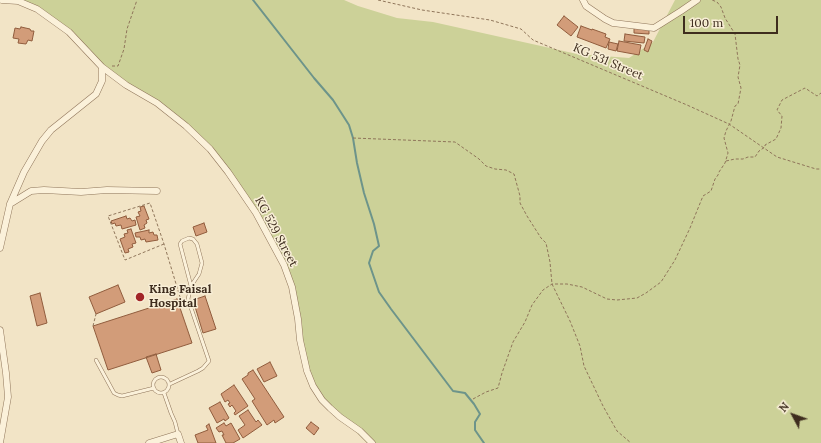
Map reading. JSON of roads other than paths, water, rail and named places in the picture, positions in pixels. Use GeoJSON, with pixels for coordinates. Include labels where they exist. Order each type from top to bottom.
{"type":"FeatureCollection","features":[{"type":"Feature","properties":{"kind":"street","name":"KG 529 Street"},"geometry":{"type":"LineString","coordinates":[[2,0],[18,1],[37,9],[69,32],[102,67],[126,85],[157,104],[186,126],[210,149],[256,213],[284,265],[292,288],[298,319],[300,340],[307,371],[313,386],[322,400],[330,408],[360,431],[372,443]]}},
{"type":"Feature","properties":{"kind":"street"},"geometry":{"type":"LineString","coordinates":[[583,0],[586,6],[605,19],[613,22],[654,28],[697,0]]}},
{"type":"Feature","properties":{"kind":"street"},"geometry":{"type":"LineString","coordinates":[[0,248],[10,204],[24,172],[42,141],[51,130],[96,94],[102,81],[102,67]]}},
{"type":"Feature","properties":{"kind":"street"},"geometry":{"type":"LineString","coordinates":[[10,204],[31,192],[44,190],[81,192],[107,190],[157,191]]}},
{"type":"Feature","properties":{"kind":"street"},"geometry":{"type":"LineString","coordinates":[[0,330],[8,397],[0,443]]}},
{"type":"Feature","properties":{"kind":"street"},"geometry":{"type":"LineString","coordinates":[[149,443],[178,434],[181,443]]}},
{"type":"Feature","properties":{"kind":"lane"},"geometry":{"type":"LineString","coordinates":[[170,384],[165,377],[159,377],[153,382],[154,388],[158,393],[164,393],[168,390],[170,384],[204,368],[209,361],[188,299],[191,286],[199,274],[202,263],[197,244],[193,239],[189,238],[182,241],[180,244],[191,286]]}},
{"type":"Feature","properties":{"kind":"lane"},"geometry":{"type":"LineString","coordinates":[[96,360],[114,393],[118,395],[122,396],[154,388]]}},
{"type":"Feature","properties":{"kind":"lane"},"geometry":{"type":"LineString","coordinates":[[164,393],[178,434]]}},
{"type":"Feature","properties":{"kind":"waterway"},"geometry":{"type":"LineString","coordinates":[[253,0],[333,100],[349,125],[364,193],[379,246],[373,251],[369,263],[379,292],[453,391],[465,393],[474,404],[480,414],[475,422],[475,430],[484,443]]}},
{"type":"Feature","properties":{"kind":"place","name":"King Faisal Hospital"},"geometry":{"type":"Point","coordinates":[140,297]}}]}
